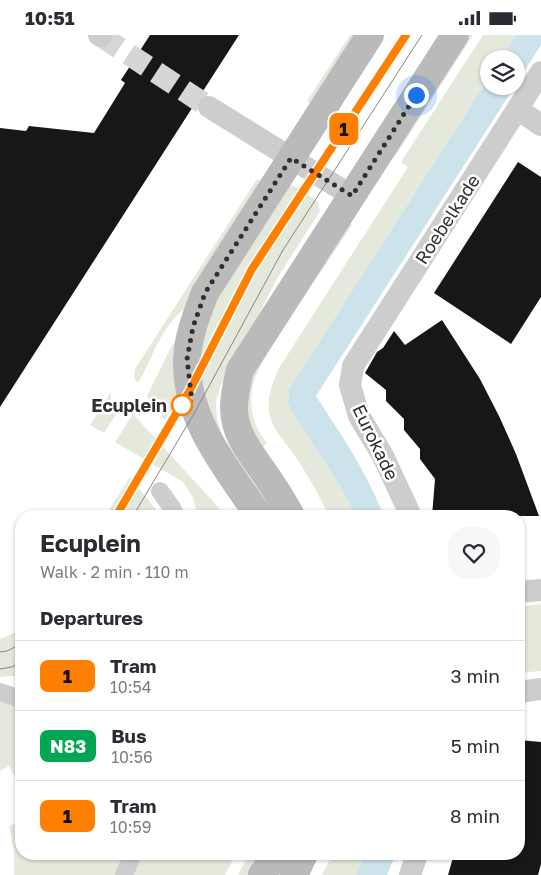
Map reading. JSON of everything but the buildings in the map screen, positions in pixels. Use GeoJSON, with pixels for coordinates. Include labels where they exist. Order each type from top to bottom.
{"type":"FeatureCollection","features":[{"type":"Feature","properties":{"kind":"main road"},"geometry":{"type":"LineString","coordinates":[[254,510],[212,446],[195,412],[190,390],[187,359],[193,327],[205,293],[370,35]]}},
{"type":"Feature","properties":{"kind":"main road"},"geometry":{"type":"LineString","coordinates":[[287,510],[271,482],[241,439],[236,424],[234,409],[235,390],[240,370],[455,35]]}},
{"type":"Feature","properties":{"kind":"main road"},"geometry":{"type":"LineString","coordinates":[[262,875],[273,860]]}},
{"type":"Feature","properties":{"kind":"main road"},"geometry":{"type":"LineString","coordinates":[[294,875],[301,860]]}},
{"type":"Feature","properties":{"kind":"street","name":"Roebelkade"},"geometry":{"type":"LineString","coordinates":[[353,366],[541,72]]}},
{"type":"Feature","properties":{"kind":"street"},"geometry":{"type":"LineString","coordinates":[[209,107],[352,196]]}},
{"type":"Feature","properties":{"kind":"street"},"geometry":{"type":"LineString","coordinates":[[517,109],[541,125]]}},
{"type":"Feature","properties":{"kind":"street","name":"Eurokade"},"geometry":{"type":"LineString","coordinates":[[353,366],[350,385],[358,416],[383,456],[408,510]]}},
{"type":"Feature","properties":{"kind":"street"},"geometry":{"type":"LineString","coordinates":[[160,491],[173,510]]}},
{"type":"Feature","properties":{"kind":"street"},"geometry":{"type":"LineString","coordinates":[[525,591],[541,589]]}},
{"type":"Feature","properties":{"kind":"street"},"geometry":{"type":"LineString","coordinates":[[525,691],[541,689]]}},
{"type":"Feature","properties":{"kind":"street"},"geometry":{"type":"LineString","coordinates":[[0,692],[15,691]]}},
{"type":"Feature","properties":{"kind":"street"},"geometry":{"type":"LineString","coordinates":[[0,692],[15,697]]}},
{"type":"Feature","properties":{"kind":"street"},"geometry":{"type":"LineString","coordinates":[[124,875],[131,860]]}},
{"type":"Feature","properties":{"kind":"street"},"geometry":{"type":"LineString","coordinates":[[410,875],[416,860]]}},
{"type":"Feature","properties":{"kind":"shaded area"},"geometry":{"type":"Polygon","coordinates":[[[350,35],[358,35],[313,105],[307,101],[350,35]]]}},
{"type":"Feature","properties":{"kind":"shaded area"},"geometry":{"type":"Polygon","coordinates":[[[463,35],[473,35],[394,158],[390,159],[463,35]]]}},
{"type":"Feature","properties":{"kind":"shaded area"},"geometry":{"type":"Polygon","coordinates":[[[483,35],[516,35],[506,50],[480,50],[480,91],[289,389],[288,402],[290,409],[341,488],[352,510],[326,510],[303,468],[272,422],[268,403],[269,397],[279,368],[408,167],[401,162],[483,35]]]}},
{"type":"Feature","properties":{"kind":"shaded area"},"geometry":{"type":"Polygon","coordinates":[[[257,179],[263,182],[185,308],[163,334],[138,383],[134,378],[135,369],[257,179]]]}},
{"type":"Feature","properties":{"kind":"shaded area"},"geometry":{"type":"Polygon","coordinates":[[[289,185],[296,187],[318,202],[320,211],[275,282],[248,337],[220,387],[216,402],[217,419],[223,438],[206,409],[198,356],[208,307],[289,185]]]}},
{"type":"Feature","properties":{"kind":"shaded area"},"geometry":{"type":"Polygon","coordinates":[[[346,220],[352,225],[264,359],[254,381],[251,404],[253,418],[267,443],[260,449],[246,423],[248,382],[346,220]]]}},
{"type":"Feature","properties":{"kind":"shaded area"},"geometry":{"type":"Polygon","coordinates":[[[176,340],[180,396],[165,420],[147,396],[176,340]]]}},
{"type":"Feature","properties":{"kind":"shaded area"},"geometry":{"type":"Polygon","coordinates":[[[111,392],[111,404],[117,413],[104,433],[90,425],[111,392]]]}},
{"type":"Feature","properties":{"kind":"shaded area"},"geometry":{"type":"Polygon","coordinates":[[[133,414],[220,510],[196,510],[193,497],[183,482],[115,442],[133,414]]]}},
{"type":"Feature","properties":{"kind":"shaded area"},"geometry":{"type":"Polygon","coordinates":[[[130,477],[156,510],[109,510],[130,477]]]}},
{"type":"Feature","properties":{"kind":"shaded area"},"geometry":{"type":"Polygon","coordinates":[[[541,604],[541,671],[525,672],[525,606],[541,604]]]}},
{"type":"Feature","properties":{"kind":"shaded area"},"geometry":{"type":"Polygon","coordinates":[[[15,633],[15,676],[0,677],[0,639],[15,633]]]}},
{"type":"Feature","properties":{"kind":"shaded area"},"geometry":{"type":"Polygon","coordinates":[[[0,701],[15,705],[15,777],[9,766],[0,771],[0,701]]]}},
{"type":"Feature","properties":{"kind":"shaded area"},"geometry":{"type":"Polygon","coordinates":[[[15,823],[15,860],[123,860],[117,875],[14,875],[14,851],[9,826],[15,823]]]}},
{"type":"Feature","properties":{"kind":"shaded area"},"geometry":{"type":"Polygon","coordinates":[[[138,860],[233,860],[225,875],[132,875],[138,860]]]}},
{"type":"Feature","properties":{"kind":"shaded area"},"geometry":{"type":"Polygon","coordinates":[[[246,860],[263,860],[250,875],[238,875],[246,860]]]}},
{"type":"Feature","properties":{"kind":"shaded area"},"geometry":{"type":"Polygon","coordinates":[[[330,860],[362,860],[356,875],[322,875],[330,860]]]}},
{"type":"Feature","properties":{"kind":"water"},"geometry":{"type":"Polygon","coordinates":[[[516,35],[541,35],[541,45],[525,70],[525,50],[506,50],[516,35]]]}},
{"type":"Feature","properties":{"kind":"water"},"geometry":{"type":"Polygon","coordinates":[[[480,91],[480,95],[509,95],[316,396],[362,469],[381,510],[352,510],[341,488],[290,409],[288,402],[289,389],[480,91]]]}},
{"type":"Feature","properties":{"kind":"water"},"geometry":{"type":"Polygon","coordinates":[[[362,860],[393,860],[387,875],[356,875],[362,860]]]}},
{"type":"Feature","properties":{"kind":"tunnel"},"geometry":{"type":"LineString","coordinates":[[101,36],[209,107]]}},
{"type":"Feature","properties":{"kind":"tram line"},"geometry":{"type":"LineString","coordinates":[[120,510],[190,390],[252,269],[406,35]]}},
{"type":"Feature","properties":{"kind":"tram line","name":"1"},"geometry":{"type":"LineString","coordinates":[[120,510],[190,390],[252,269],[406,35]]}},
{"type":"Feature","properties":{"kind":"tram line"},"geometry":{"type":"LineString","coordinates":[[137,510],[195,412],[283,250],[422,35]]}},
{"type":"Feature","properties":{"kind":"tram line"},"geometry":{"type":"LineString","coordinates":[[0,652],[15,647]]}},
{"type":"Feature","properties":{"kind":"tram line"},"geometry":{"type":"LineString","coordinates":[[0,669],[15,665]]}},
{"type":"Feature","properties":{"kind":"place","name":"Ecuplein"},"geometry":{"type":"Point","coordinates":[182,405]}},
{"type":"Feature","properties":{"kind":"route"},"geometry":{"type":"LineString","coordinates":[[182,405],[192,401],[187,359],[193,327],[205,293],[291,158],[352,196],[416,95]]}}]}
